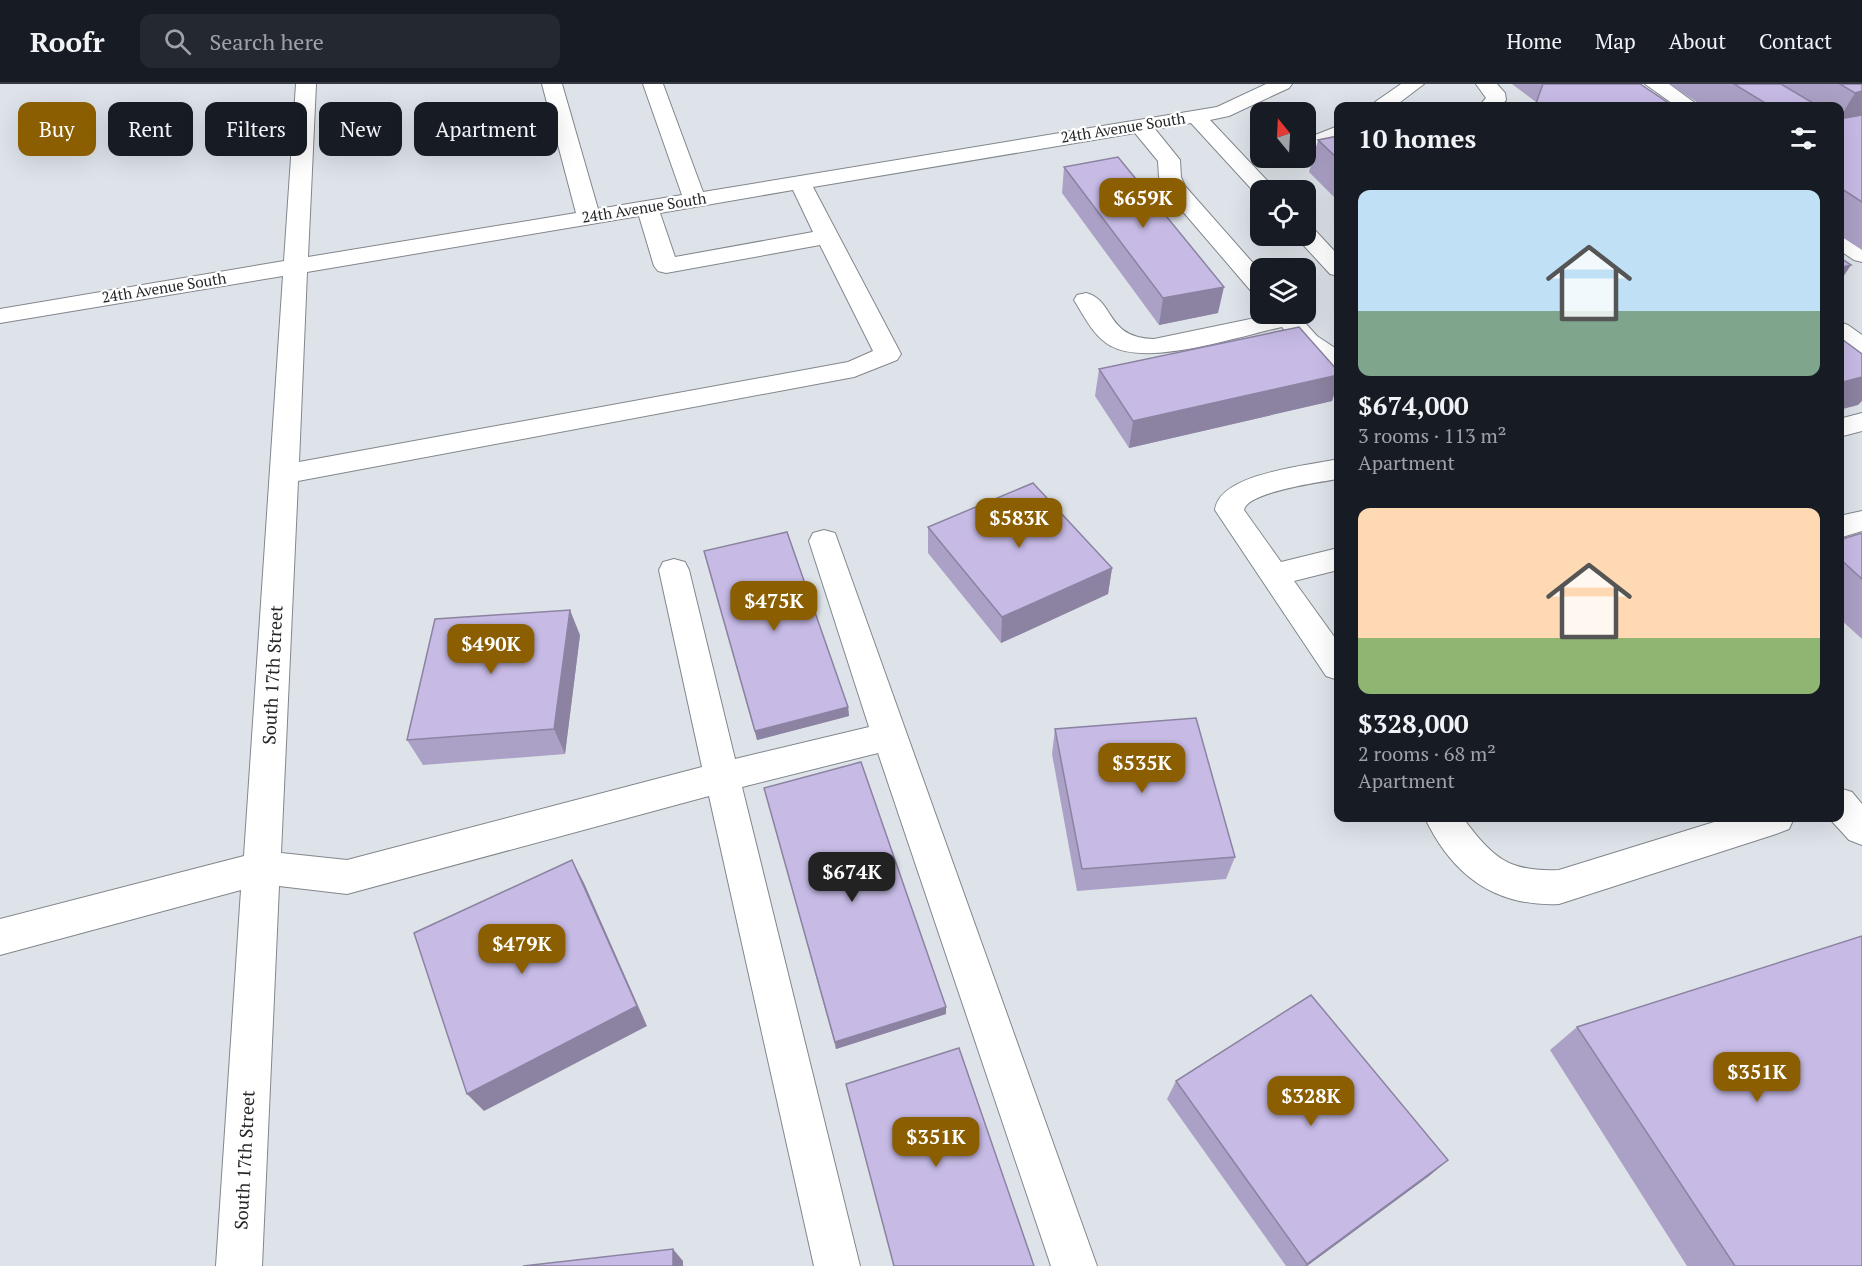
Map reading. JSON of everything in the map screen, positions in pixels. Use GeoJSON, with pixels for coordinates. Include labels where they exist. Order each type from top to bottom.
{"type":"FeatureCollection","features":[{"type":"Feature","properties":{"kind":"street","name":"South 17th Street"},"geometry":{"type":"LineString","coordinates":[[239,1266],[306,84]]}},
{"type":"Feature","properties":{"kind":"street"},"geometry":{"type":"LineString","coordinates":[[552,84],[588,216]]}},
{"type":"Feature","properties":{"kind":"street"},"geometry":{"type":"LineString","coordinates":[[653,84],[695,200]]}},
{"type":"Feature","properties":{"kind":"street","name":"24th Avenue South"},"geometry":{"type":"LineString","coordinates":[[0,316],[588,216],[1222,112],[1282,84]]}},
{"type":"Feature","properties":{"kind":"street"},"geometry":{"type":"LineString","coordinates":[[1388,102],[1414,84]]}},
{"type":"Feature","properties":{"kind":"street"},"geometry":{"type":"LineString","coordinates":[[1485,84],[1495,93],[1496,100],[1494,102]]}},
{"type":"Feature","properties":{"kind":"street"},"geometry":{"type":"LineString","coordinates":[[1655,84],[1683,102]]}},
{"type":"Feature","properties":{"kind":"street"},"geometry":{"type":"LineString","coordinates":[[1195,116],[1256,180]]}},
{"type":"Feature","properties":{"kind":"street"},"geometry":{"type":"LineString","coordinates":[[1140,125],[1168,160],[1170,177],[1175,188],[1250,274]]}},
{"type":"Feature","properties":{"kind":"street"},"geometry":{"type":"LineString","coordinates":[[1316,142],[1334,134]]}},
{"type":"Feature","properties":{"kind":"street"},"geometry":{"type":"LineString","coordinates":[[1237,160],[1250,158]]}},
{"type":"Feature","properties":{"kind":"street"},"geometry":{"type":"LineString","coordinates":[[284,474],[854,369],[888,354],[800,182]]}},
{"type":"Feature","properties":{"kind":"street"},"geometry":{"type":"LineString","coordinates":[[647,207],[666,266],[827,237]]}},
{"type":"Feature","properties":{"kind":"street"},"geometry":{"type":"LineString","coordinates":[[1844,242],[1862,255]]}},
{"type":"Feature","properties":{"kind":"street"},"geometry":{"type":"LineString","coordinates":[[1316,245],[1334,264]]}},
{"type":"Feature","properties":{"kind":"street"},"geometry":{"type":"LineString","coordinates":[[1086,300],[1110,335],[1134,348],[1154,347],[1252,324]]}},
{"type":"Feature","properties":{"kind":"street"},"geometry":{"type":"LineString","coordinates":[[1293,324],[1308,342],[1334,359]]}},
{"type":"Feature","properties":{"kind":"street"},"geometry":{"type":"LineString","coordinates":[[1844,334],[1862,347]]}},
{"type":"Feature","properties":{"kind":"street"},"geometry":{"type":"LineString","coordinates":[[1844,427],[1862,422]]}},
{"type":"Feature","properties":{"kind":"street"},"geometry":{"type":"LineString","coordinates":[[1334,470],[1253,488],[1236,497],[1229,505],[1230,513],[1334,661]]}},
{"type":"Feature","properties":{"kind":"street"},"geometry":{"type":"LineString","coordinates":[[1844,526],[1862,521]]}},
{"type":"Feature","properties":{"kind":"street"},"geometry":{"type":"LineString","coordinates":[[824,541],[889,736],[1074,1266]]}},
{"type":"Feature","properties":{"kind":"street"},"geometry":{"type":"LineString","coordinates":[[1273,575],[1334,560]]}},
{"type":"Feature","properties":{"kind":"street"},"geometry":{"type":"LineString","coordinates":[[674,570],[837,1266]]}},
{"type":"Feature","properties":{"kind":"street"},"geometry":{"type":"LineString","coordinates":[[0,937],[262,868],[347,877],[722,777],[889,736]]}},
{"type":"Feature","properties":{"kind":"street"},"geometry":{"type":"LineString","coordinates":[[1844,809],[1862,829]]}},
{"type":"Feature","properties":{"kind":"street"},"geometry":{"type":"LineString","coordinates":[[1446,822],[1465,850],[1485,869],[1509,883],[1533,890],[1559,887],[1763,822]]}},
{"type":"Feature","properties":{"kind":"building"},"geometry":{"type":"Polygon","coordinates":[[[1543,84],[1640,84],[1667,102],[1536,102],[1543,84]]]}},
{"type":"Feature","properties":{"kind":"building"},"geometry":{"type":"Polygon","coordinates":[[[1734,84],[1781,84],[1811,102],[1763,102],[1734,84]]]}},
{"type":"Feature","properties":{"kind":"building"},"geometry":{"type":"Polygon","coordinates":[[[1840,84],[1862,84],[1862,91],[1855,93],[1840,84]]]}},
{"type":"Feature","properties":{"kind":"building"},"geometry":{"type":"Polygon","coordinates":[[[1862,115],[1862,202],[1844,190],[1844,118],[1862,115]]]}},
{"type":"Feature","properties":{"kind":"building"},"geometry":{"type":"Polygon","coordinates":[[[1334,137],[1334,155],[1318,140],[1334,137]]]}},
{"type":"Feature","properties":{"kind":"building"},"geometry":{"type":"Polygon","coordinates":[[[1118,157],[1224,287],[1163,298],[1064,167],[1118,157]]]}},
{"type":"Feature","properties":{"kind":"building"},"geometry":{"type":"Polygon","coordinates":[[[1299,327],[1334,366],[1334,376],[1133,421],[1099,369],[1299,327]]]}},
{"type":"Feature","properties":{"kind":"building"},"geometry":{"type":"Polygon","coordinates":[[[1844,341],[1862,354],[1862,377],[1844,382],[1844,341]]]}},
{"type":"Feature","properties":{"kind":"building"},"geometry":{"type":"Polygon","coordinates":[[[1033,483],[1112,568],[1002,617],[928,527],[1033,483]]]}},
{"type":"Feature","properties":{"kind":"building"},"geometry":{"type":"Polygon","coordinates":[[[787,532],[848,707],[755,731],[704,551],[787,532]]]}},
{"type":"Feature","properties":{"kind":"building"},"geometry":{"type":"Polygon","coordinates":[[[1862,533],[1862,579],[1844,563],[1844,538],[1862,533]]]}},
{"type":"Feature","properties":{"kind":"building"},"geometry":{"type":"Polygon","coordinates":[[[570,610],[554,729],[407,740],[435,619],[570,610]]]}},
{"type":"Feature","properties":{"kind":"building"},"geometry":{"type":"Polygon","coordinates":[[[1196,718],[1235,857],[1082,869],[1055,729],[1196,718]]]}},
{"type":"Feature","properties":{"kind":"building"},"geometry":{"type":"Polygon","coordinates":[[[861,762],[946,1007],[835,1042],[764,788],[861,762]]]}},
{"type":"Feature","properties":{"kind":"building"},"geometry":{"type":"Polygon","coordinates":[[[572,860],[637,1006],[467,1094],[414,933],[572,860]]]}},
{"type":"Feature","properties":{"kind":"building"},"geometry":{"type":"Polygon","coordinates":[[[1862,936],[1862,1266],[1735,1266],[1577,1027],[1862,936]]]}},
{"type":"Feature","properties":{"kind":"building"},"geometry":{"type":"Polygon","coordinates":[[[1311,995],[1448,1160],[1307,1264],[1176,1081],[1311,995]]]}},
{"type":"Feature","properties":{"kind":"building"},"geometry":{"type":"Polygon","coordinates":[[[959,1048],[1034,1266],[894,1266],[846,1084],[959,1048]]]}},
{"type":"Feature","properties":{"kind":"building"},"geometry":{"type":"Polygon","coordinates":[[[673,1249],[673,1266],[523,1266],[673,1249]]]}}]}
